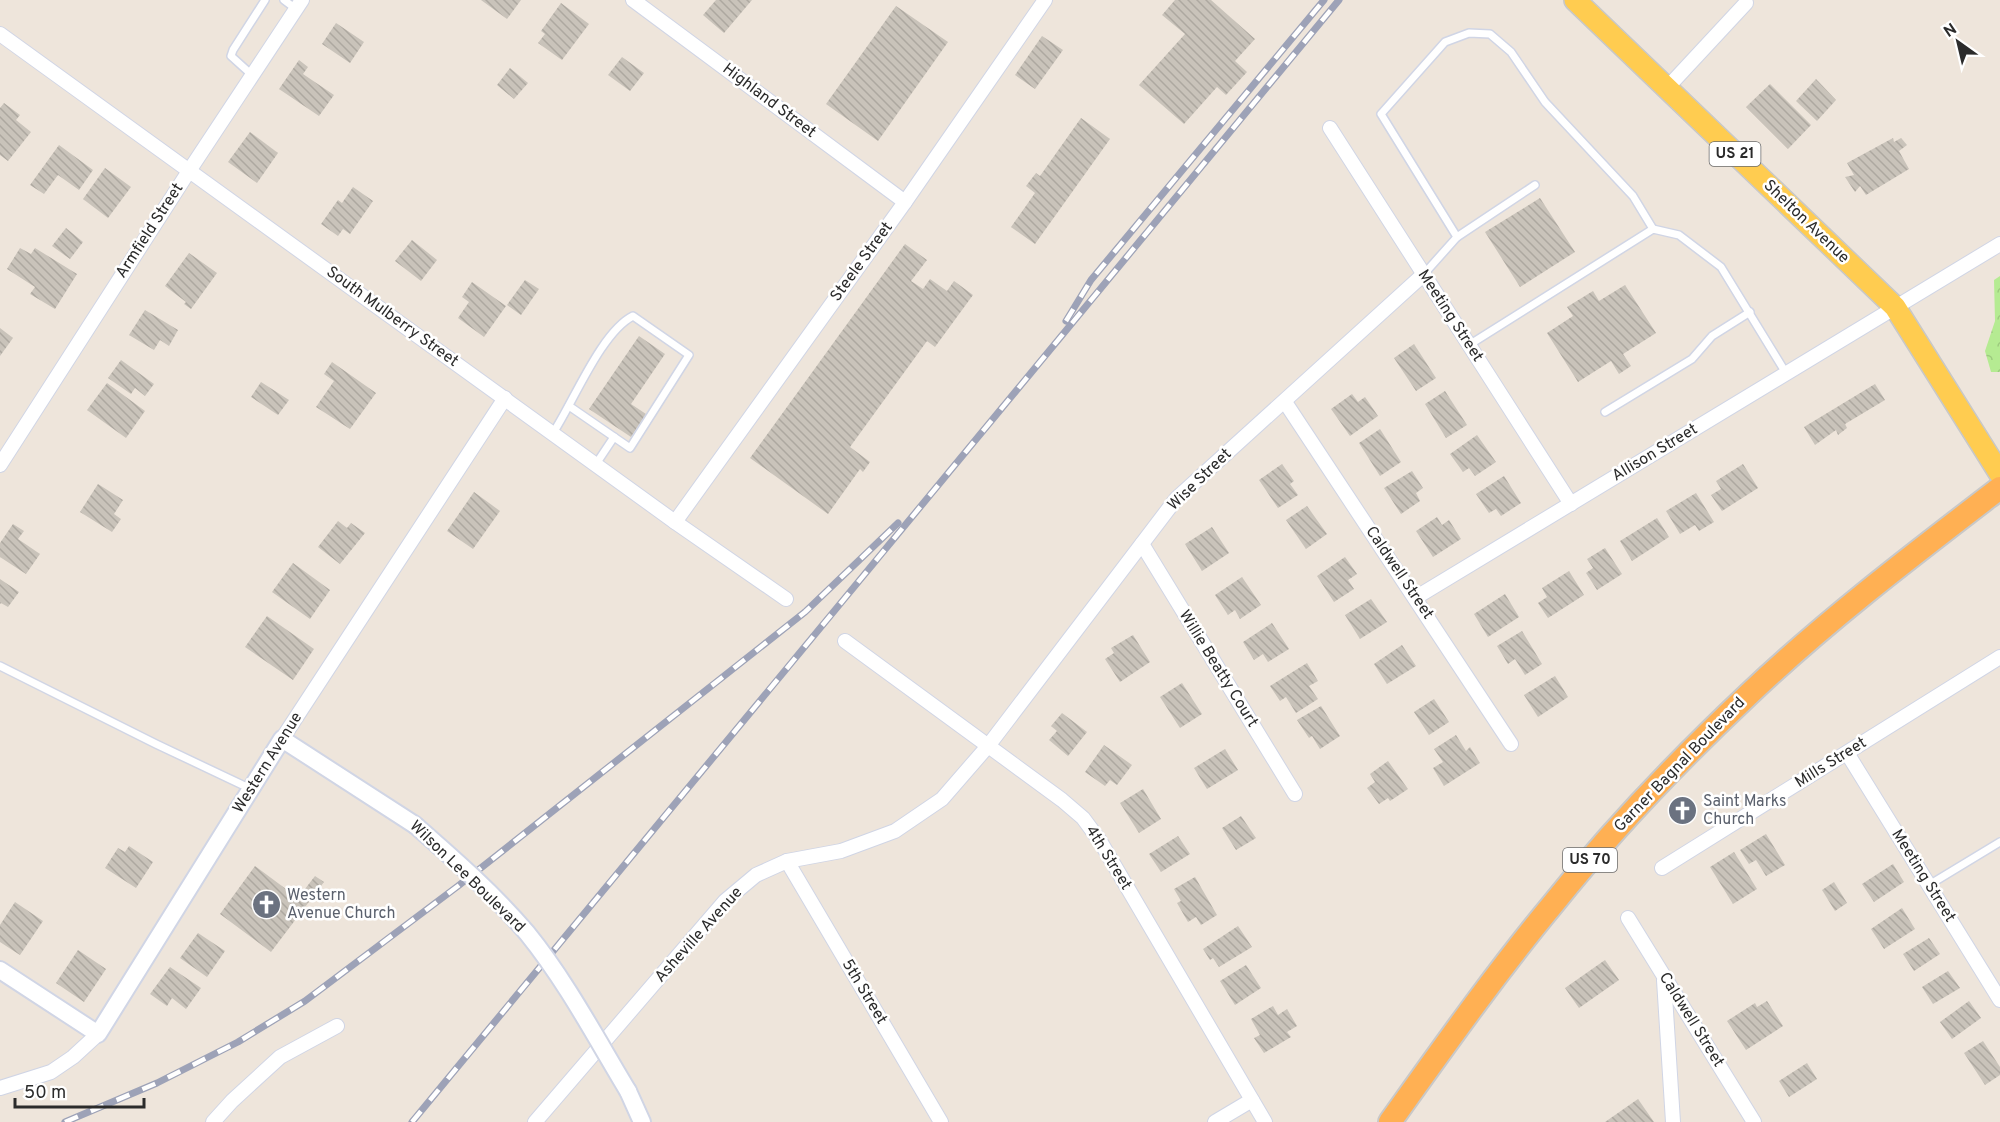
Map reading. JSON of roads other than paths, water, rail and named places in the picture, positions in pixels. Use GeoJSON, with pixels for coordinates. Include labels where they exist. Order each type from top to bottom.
{"type":"FeatureCollection","features":[{"type":"Feature","properties":{"kind":"highway","name":"Garner Bagnal Boulevard"},"geometry":{"type":"LineString","coordinates":[[1390,1122],[1484,992],[1553,903],[1660,784],[1747,695],[1822,627],[2000,488]]}},
{"type":"Feature","properties":{"kind":"main road","name":"Shelton Avenue"},"geometry":{"type":"LineString","coordinates":[[1575,0],[1895,307],[2000,474]]}},
{"type":"Feature","properties":{"kind":"street","name":"Highland Street"},"geometry":{"type":"LineString","coordinates":[[633,0],[905,202]]}},
{"type":"Feature","properties":{"kind":"street","name":"Steele Street"},"geometry":{"type":"LineString","coordinates":[[675,522],[905,202],[1045,0]]}},
{"type":"Feature","properties":{"kind":"street"},"geometry":{"type":"LineString","coordinates":[[1667,88],[1746,3]]}},
{"type":"Feature","properties":{"kind":"street","name":"Armfield Street"},"geometry":{"type":"LineString","coordinates":[[0,465],[299,5]]}},
{"type":"Feature","properties":{"kind":"street","name":"South Mulberry Street"},"geometry":{"type":"LineString","coordinates":[[0,34],[675,522],[786,598]]}},
{"type":"Feature","properties":{"kind":"street","name":"Meeting Street"},"geometry":{"type":"LineString","coordinates":[[1330,128],[1571,504]]}},
{"type":"Feature","properties":{"kind":"street","name":"Allison Street"},"geometry":{"type":"LineString","coordinates":[[1415,598],[2000,244]]}},
{"type":"Feature","properties":{"kind":"street","name":"Wise Street"},"geometry":{"type":"LineString","coordinates":[[988,746],[1184,491],[1424,274]]}},
{"type":"Feature","properties":{"kind":"street","name":"Western Avenue"},"geometry":{"type":"LineString","coordinates":[[0,1088],[51,1072],[73,1057],[98,1034],[282,739],[505,398]]}},
{"type":"Feature","properties":{"kind":"street","name":"Caldwell Street"},"geometry":{"type":"LineString","coordinates":[[1285,402],[1511,744]]}},
{"type":"Feature","properties":{"kind":"street","name":"Willie Beatty Court"},"geometry":{"type":"LineString","coordinates":[[1142,544],[1295,794]]}},
{"type":"Feature","properties":{"kind":"street","name":"4th Street"},"geometry":{"type":"LineString","coordinates":[[845,641],[1062,800],[1083,818],[1100,841],[1265,1122]]}},
{"type":"Feature","properties":{"kind":"street","name":"Mills Street"},"geometry":{"type":"LineString","coordinates":[[1662,868],[2000,657]]}},
{"type":"Feature","properties":{"kind":"street","name":"Wilson Lee Boulevard"},"geometry":{"type":"LineString","coordinates":[[282,739],[416,825],[504,907],[560,979],[628,1091],[642,1122]]}},
{"type":"Feature","properties":{"kind":"street","name":"Asheville Avenue"},"geometry":{"type":"LineString","coordinates":[[535,1122],[725,901],[756,874],[788,861],[841,851],[895,831],[942,799],[988,746]]}},
{"type":"Feature","properties":{"kind":"street","name":"Meeting Street"},"geometry":{"type":"LineString","coordinates":[[1847,753],[2000,1000]]}},
{"type":"Feature","properties":{"kind":"street","name":"5th Street"},"geometry":{"type":"LineString","coordinates":[[788,861],[941,1122]]}},
{"type":"Feature","properties":{"kind":"street","name":"Caldwell Street"},"geometry":{"type":"LineString","coordinates":[[1628,918],[1754,1122]]}},
{"type":"Feature","properties":{"kind":"street"},"geometry":{"type":"LineString","coordinates":[[0,970],[98,1034]]}},
{"type":"Feature","properties":{"kind":"street"},"geometry":{"type":"LineString","coordinates":[[1664,977],[1673,1122]]}},
{"type":"Feature","properties":{"kind":"street"},"geometry":{"type":"LineString","coordinates":[[213,1122],[232,1101],[280,1057],[337,1026]]}},
{"type":"Feature","properties":{"kind":"street"},"geometry":{"type":"LineString","coordinates":[[1215,1122],[1252,1100]]}},
{"type":"Feature","properties":{"kind":"lane"},"geometry":{"type":"LineString","coordinates":[[252,75],[231,56],[265,0]]}},
{"type":"Feature","properties":{"kind":"lane"},"geometry":{"type":"LineString","coordinates":[[284,0],[299,5]]}},
{"type":"Feature","properties":{"kind":"lane"},"geometry":{"type":"LineString","coordinates":[[1457,237],[1381,114],[1445,42],[1468,33],[1490,34],[1511,52],[1545,102],[1633,196],[1653,229]]}},
{"type":"Feature","properties":{"kind":"lane"},"geometry":{"type":"LineString","coordinates":[[1424,274],[1457,237],[1535,185]]}},
{"type":"Feature","properties":{"kind":"lane"},"geometry":{"type":"LineString","coordinates":[[1469,345],[1653,229],[1679,235],[1721,267],[1786,373]]}},
{"type":"Feature","properties":{"kind":"lane"},"geometry":{"type":"LineString","coordinates":[[1605,412],[1692,359],[1712,336],[1750,312]]}},
{"type":"Feature","properties":{"kind":"lane"},"geometry":{"type":"LineString","coordinates":[[553,434],[573,395],[615,330],[624,320],[633,316],[689,355],[630,448],[569,405]]}},
{"type":"Feature","properties":{"kind":"lane"},"geometry":{"type":"LineString","coordinates":[[596,464],[614,437]]}},
{"type":"Feature","properties":{"kind":"lane"},"geometry":{"type":"LineString","coordinates":[[0,666],[251,789]]}},
{"type":"Feature","properties":{"kind":"lane"},"geometry":{"type":"LineString","coordinates":[[1929,885],[2000,842]]}},
{"type":"Feature","properties":{"kind":"railway"},"geometry":{"type":"LineString","coordinates":[[1066,321],[1091,280],[1324,0]]}},
{"type":"Feature","properties":{"kind":"railway"},"geometry":{"type":"LineString","coordinates":[[412,1122],[1339,0]]}},
{"type":"Feature","properties":{"kind":"railway"},"geometry":{"type":"LineString","coordinates":[[65,1122],[157,1083],[238,1042],[305,1001],[458,886],[805,612],[898,523]]}},
{"type":"Feature","properties":{"kind":"place","name":"Saint Marks Church"},"geometry":{"type":"Point","coordinates":[1682,811]}},
{"type":"Feature","properties":{"kind":"place","name":"Western Avenue Church"},"geometry":{"type":"Point","coordinates":[266,905]}}]}
